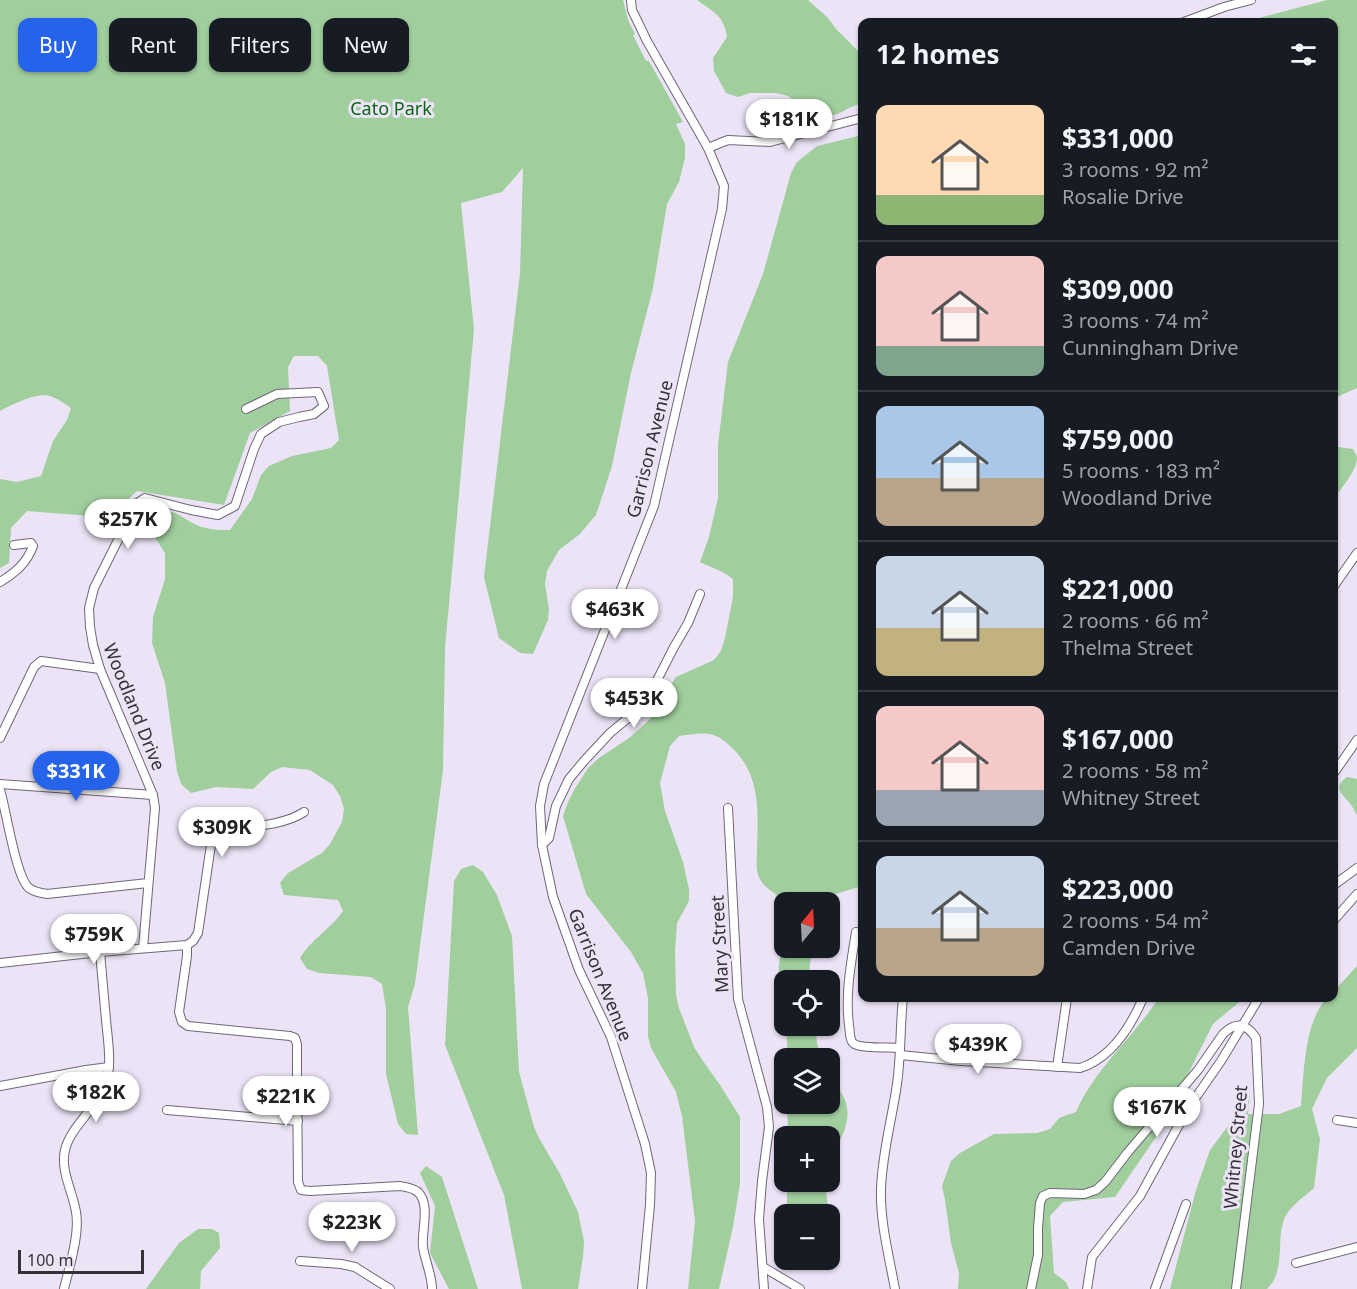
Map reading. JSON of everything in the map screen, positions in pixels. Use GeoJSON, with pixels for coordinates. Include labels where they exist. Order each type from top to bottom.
{"type":"FeatureCollection","features":[{"type":"Feature","properties":{"kind":"street","name":"Garrison Avenue"},"geometry":{"type":"LineString","coordinates":[[631,0],[632,9],[647,41],[708,148],[724,186],[722,209],[654,506],[544,784],[540,806],[542,845],[553,897],[579,970],[611,1037],[645,1144],[651,1173],[642,1289]]}},
{"type":"Feature","properties":{"kind":"street"},"geometry":{"type":"LineString","coordinates":[[1195,18],[1251,0]]}},
{"type":"Feature","properties":{"kind":"street"},"geometry":{"type":"LineString","coordinates":[[708,148],[728,140],[770,142],[858,119]]}},
{"type":"Feature","properties":{"kind":"street","name":"Woodland Drive"},"geometry":{"type":"LineString","coordinates":[[143,948],[155,808],[153,795],[100,669],[93,645],[89,608],[94,588],[136,504],[145,498],[218,515],[235,506],[261,434],[279,422],[314,414],[324,406],[318,392],[278,394],[246,409]]}},
{"type":"Feature","properties":{"kind":"street"},"geometry":{"type":"LineString","coordinates":[[0,582],[21,566],[33,546],[31,543],[14,545]]}},
{"type":"Feature","properties":{"kind":"street"},"geometry":{"type":"LineString","coordinates":[[1338,580],[1357,553]]}},
{"type":"Feature","properties":{"kind":"street"},"geometry":{"type":"LineString","coordinates":[[542,845],[549,838],[556,806],[569,779],[610,733],[645,704],[688,623],[700,594]]}},
{"type":"Feature","properties":{"kind":"street"},"geometry":{"type":"LineString","coordinates":[[0,738],[34,667],[41,661],[100,669]]}},
{"type":"Feature","properties":{"kind":"street"},"geometry":{"type":"LineString","coordinates":[[1338,767],[1357,740]]}},
{"type":"Feature","properties":{"kind":"street"},"geometry":{"type":"LineString","coordinates":[[0,784],[153,795]]}},
{"type":"Feature","properties":{"kind":"street"},"geometry":{"type":"LineString","coordinates":[[0,790],[20,874],[27,887],[37,893],[46,894],[148,883]]}},
{"type":"Feature","properties":{"kind":"street","name":"Mary Street"},"geometry":{"type":"LineString","coordinates":[[728,808],[738,999],[767,1107],[769,1127],[759,1219],[764,1289]]}},
{"type":"Feature","properties":{"kind":"street"},"geometry":{"type":"LineString","coordinates":[[0,963],[187,945],[198,933],[213,831],[285,821],[304,812]]}},
{"type":"Feature","properties":{"kind":"street"},"geometry":{"type":"LineString","coordinates":[[1338,882],[1357,868]]}},
{"type":"Feature","properties":{"kind":"street"},"geometry":{"type":"LineString","coordinates":[[1338,916],[1357,894]]}},
{"type":"Feature","properties":{"kind":"street"},"geometry":{"type":"LineString","coordinates":[[856,933],[848,988],[848,1013],[850,1036],[853,1043],[859,1046],[961,1062],[1080,1068],[1089,1066],[1102,1058],[1129,1027],[1141,1002]]}},
{"type":"Feature","properties":{"kind":"street"},"geometry":{"type":"LineString","coordinates":[[187,945],[179,1012],[182,1022],[188,1026],[295,1038],[297,1044],[298,1182],[301,1190],[400,1186],[418,1192],[423,1200],[425,1213],[423,1245],[432,1289]]}},
{"type":"Feature","properties":{"kind":"street"},"geometry":{"type":"LineString","coordinates":[[64,1289],[77,1225],[64,1163],[65,1150],[69,1140],[105,1088],[109,1074],[100,952]]}},
{"type":"Feature","properties":{"kind":"street"},"geometry":{"type":"LineString","coordinates":[[895,1289],[881,1207],[881,1187],[900,1051],[903,1002]]}},
{"type":"Feature","properties":{"kind":"street"},"geometry":{"type":"LineString","coordinates":[[1057,1067],[1066,1002]]}},
{"type":"Feature","properties":{"kind":"street"},"geometry":{"type":"LineString","coordinates":[[1087,1289],[1092,1257],[1140,1196],[1187,1110],[1257,1002]]}},
{"type":"Feature","properties":{"kind":"street"},"geometry":{"type":"LineString","coordinates":[[1031,1289],[1038,1255],[1040,1203],[1043,1196],[1050,1193],[1084,1194],[1096,1190],[1198,1070],[1227,1029],[1235,1025],[1242,1026]]}},
{"type":"Feature","properties":{"kind":"street","name":"Whitney Street"},"geometry":{"type":"LineString","coordinates":[[1236,1289],[1258,1104],[1256,1038],[1251,1031],[1242,1026]]}},
{"type":"Feature","properties":{"kind":"street"},"geometry":{"type":"LineString","coordinates":[[0,1086],[109,1067]]}},
{"type":"Feature","properties":{"kind":"street"},"geometry":{"type":"LineString","coordinates":[[167,1110],[298,1121]]}},
{"type":"Feature","properties":{"kind":"street"},"geometry":{"type":"LineString","coordinates":[[1337,1120],[1357,1123]]}},
{"type":"Feature","properties":{"kind":"street"},"geometry":{"type":"LineString","coordinates":[[1155,1289],[1186,1204]]}},
{"type":"Feature","properties":{"kind":"street"},"geometry":{"type":"LineString","coordinates":[[1296,1263],[1357,1247]]}},
{"type":"Feature","properties":{"kind":"street"},"geometry":{"type":"LineString","coordinates":[[300,1261],[355,1267],[390,1289]]}},
{"type":"Feature","properties":{"kind":"street"},"geometry":{"type":"LineString","coordinates":[[763,1268],[800,1289]]}},
{"type":"Feature","properties":{"kind":"green space","name":"Cato Park"},"geometry":{"type":"Polygon","coordinates":[[[0,0],[623,0],[628,20],[635,34],[633,35],[683,122],[676,124],[685,144],[685,158],[679,182],[667,204],[653,288],[631,373],[612,466],[596,515],[580,534],[559,550],[547,571],[545,584],[549,609],[548,620],[533,654],[520,653],[499,638],[484,577],[520,273],[523,168],[502,192],[461,203],[474,329],[445,648],[443,770],[415,984],[408,1007],[418,1135],[406,1134],[398,1124],[386,1074],[386,1009],[382,984],[371,977],[319,973],[307,969],[300,958],[343,911],[338,900],[284,895],[280,883],[288,873],[322,853],[330,844],[342,822],[344,809],[340,796],[333,785],[310,770],[282,767],[271,772],[253,789],[216,787],[191,793],[181,784],[177,771],[165,683],[152,643],[153,617],[165,579],[165,553],[150,530],[148,517],[166,511],[173,512],[198,525],[230,530],[252,499],[261,475],[269,466],[292,456],[331,448],[339,440],[327,366],[318,356],[294,356],[288,367],[290,411],[250,433],[224,505],[137,491],[121,506],[90,516],[27,511],[11,528],[9,563],[0,568],[0,479],[17,482],[41,476],[53,441],[67,420],[71,408],[45,395],[24,400],[0,411],[0,0]]]}},
{"type":"Feature","properties":{"kind":"green space"},"geometry":{"type":"Polygon","coordinates":[[[697,0],[808,0],[858,51],[858,105],[838,114],[824,116],[788,96],[776,93],[750,93],[738,97],[726,93],[714,71],[713,58],[727,37],[726,30],[717,15],[697,0]]]}},
{"type":"Feature","properties":{"kind":"green space"},"geometry":{"type":"Polygon","coordinates":[[[1327,0],[1357,0],[1357,388],[1338,398],[1338,18],[1259,18],[1327,0]]]}},
{"type":"Feature","properties":{"kind":"green space"},"geometry":{"type":"Polygon","coordinates":[[[858,136],[858,887],[840,893],[774,892],[774,894],[763,884],[758,874],[756,799],[745,764],[730,746],[711,734],[679,736],[670,746],[660,783],[665,811],[683,862],[689,889],[689,901],[677,923],[676,995],[694,1047],[740,1117],[740,1183],[719,1289],[688,1289],[695,1221],[682,1116],[676,1092],[651,1048],[648,1036],[648,998],[643,973],[631,952],[586,894],[563,816],[574,790],[588,768],[648,721],[676,677],[714,660],[721,651],[733,597],[733,579],[700,562],[709,537],[718,498],[718,445],[728,362],[763,274],[791,173],[797,162],[817,146],[858,136]]]}},
{"type":"Feature","properties":{"kind":"green space"},"geometry":{"type":"Polygon","coordinates":[[[1338,447],[1353,449],[1357,457],[1352,474],[1338,493],[1338,447]]]}},
{"type":"Feature","properties":{"kind":"green space"},"geometry":{"type":"Polygon","coordinates":[[[1347,777],[1357,779],[1357,815],[1340,792],[1340,785],[1347,777]]]}},
{"type":"Feature","properties":{"kind":"green space"},"geometry":{"type":"Polygon","coordinates":[[[473,865],[483,872],[497,895],[512,936],[519,1072],[534,1127],[578,1212],[584,1241],[578,1289],[522,1289],[504,1195],[445,1045],[454,881],[461,869],[473,865]]]}},
{"type":"Feature","properties":{"kind":"green space"},"geometry":{"type":"Polygon","coordinates":[[[780,958],[811,958],[809,970],[779,970],[780,958]]]}},
{"type":"Feature","properties":{"kind":"green space"},"geometry":{"type":"Polygon","coordinates":[[[1357,966],[1357,1048],[1327,1078],[1312,1109],[1320,1139],[1314,1188],[1296,1203],[1285,1217],[1281,1230],[1278,1266],[1273,1282],[1267,1289],[1170,1289],[1196,1190],[1210,1150],[1250,1094],[1248,1114],[1279,1114],[1301,1106],[1309,1034],[1319,1008],[1324,1002],[1338,1002],[1338,987],[1357,966]]]}},
{"type":"Feature","properties":{"kind":"green space"},"geometry":{"type":"Polygon","coordinates":[[[1156,1002],[1239,1002],[1213,1024],[1158,1134],[1115,1197],[1063,1202],[1050,1216],[1054,1273],[1066,1282],[1069,1289],[958,1289],[959,1273],[951,1243],[942,1186],[951,1161],[960,1153],[994,1134],[1037,1133],[1050,1129],[1059,1118],[1076,1112],[1093,1082],[1156,1002]]]}},
{"type":"Feature","properties":{"kind":"green space"},"geometry":{"type":"Polygon","coordinates":[[[787,1036],[816,1036],[819,1048],[787,1048],[787,1036]]]}},
{"type":"Feature","properties":{"kind":"green space"},"geometry":{"type":"Polygon","coordinates":[[[840,1090],[845,1100],[847,1116],[840,1140],[840,1126],[788,1126],[787,1114],[840,1114],[840,1090]]]}},
{"type":"Feature","properties":{"kind":"green space"},"geometry":{"type":"Polygon","coordinates":[[[426,1166],[442,1177],[478,1289],[449,1289],[430,1253],[435,1206],[420,1173],[426,1166]]]}},
{"type":"Feature","properties":{"kind":"green space"},"geometry":{"type":"Polygon","coordinates":[[[787,1192],[826,1192],[828,1204],[787,1204],[787,1192]]]}},
{"type":"Feature","properties":{"kind":"green space"},"geometry":{"type":"Polygon","coordinates":[[[198,1229],[212,1229],[219,1233],[220,1248],[201,1271],[200,1289],[146,1289],[179,1243],[198,1229]]]}}]}
